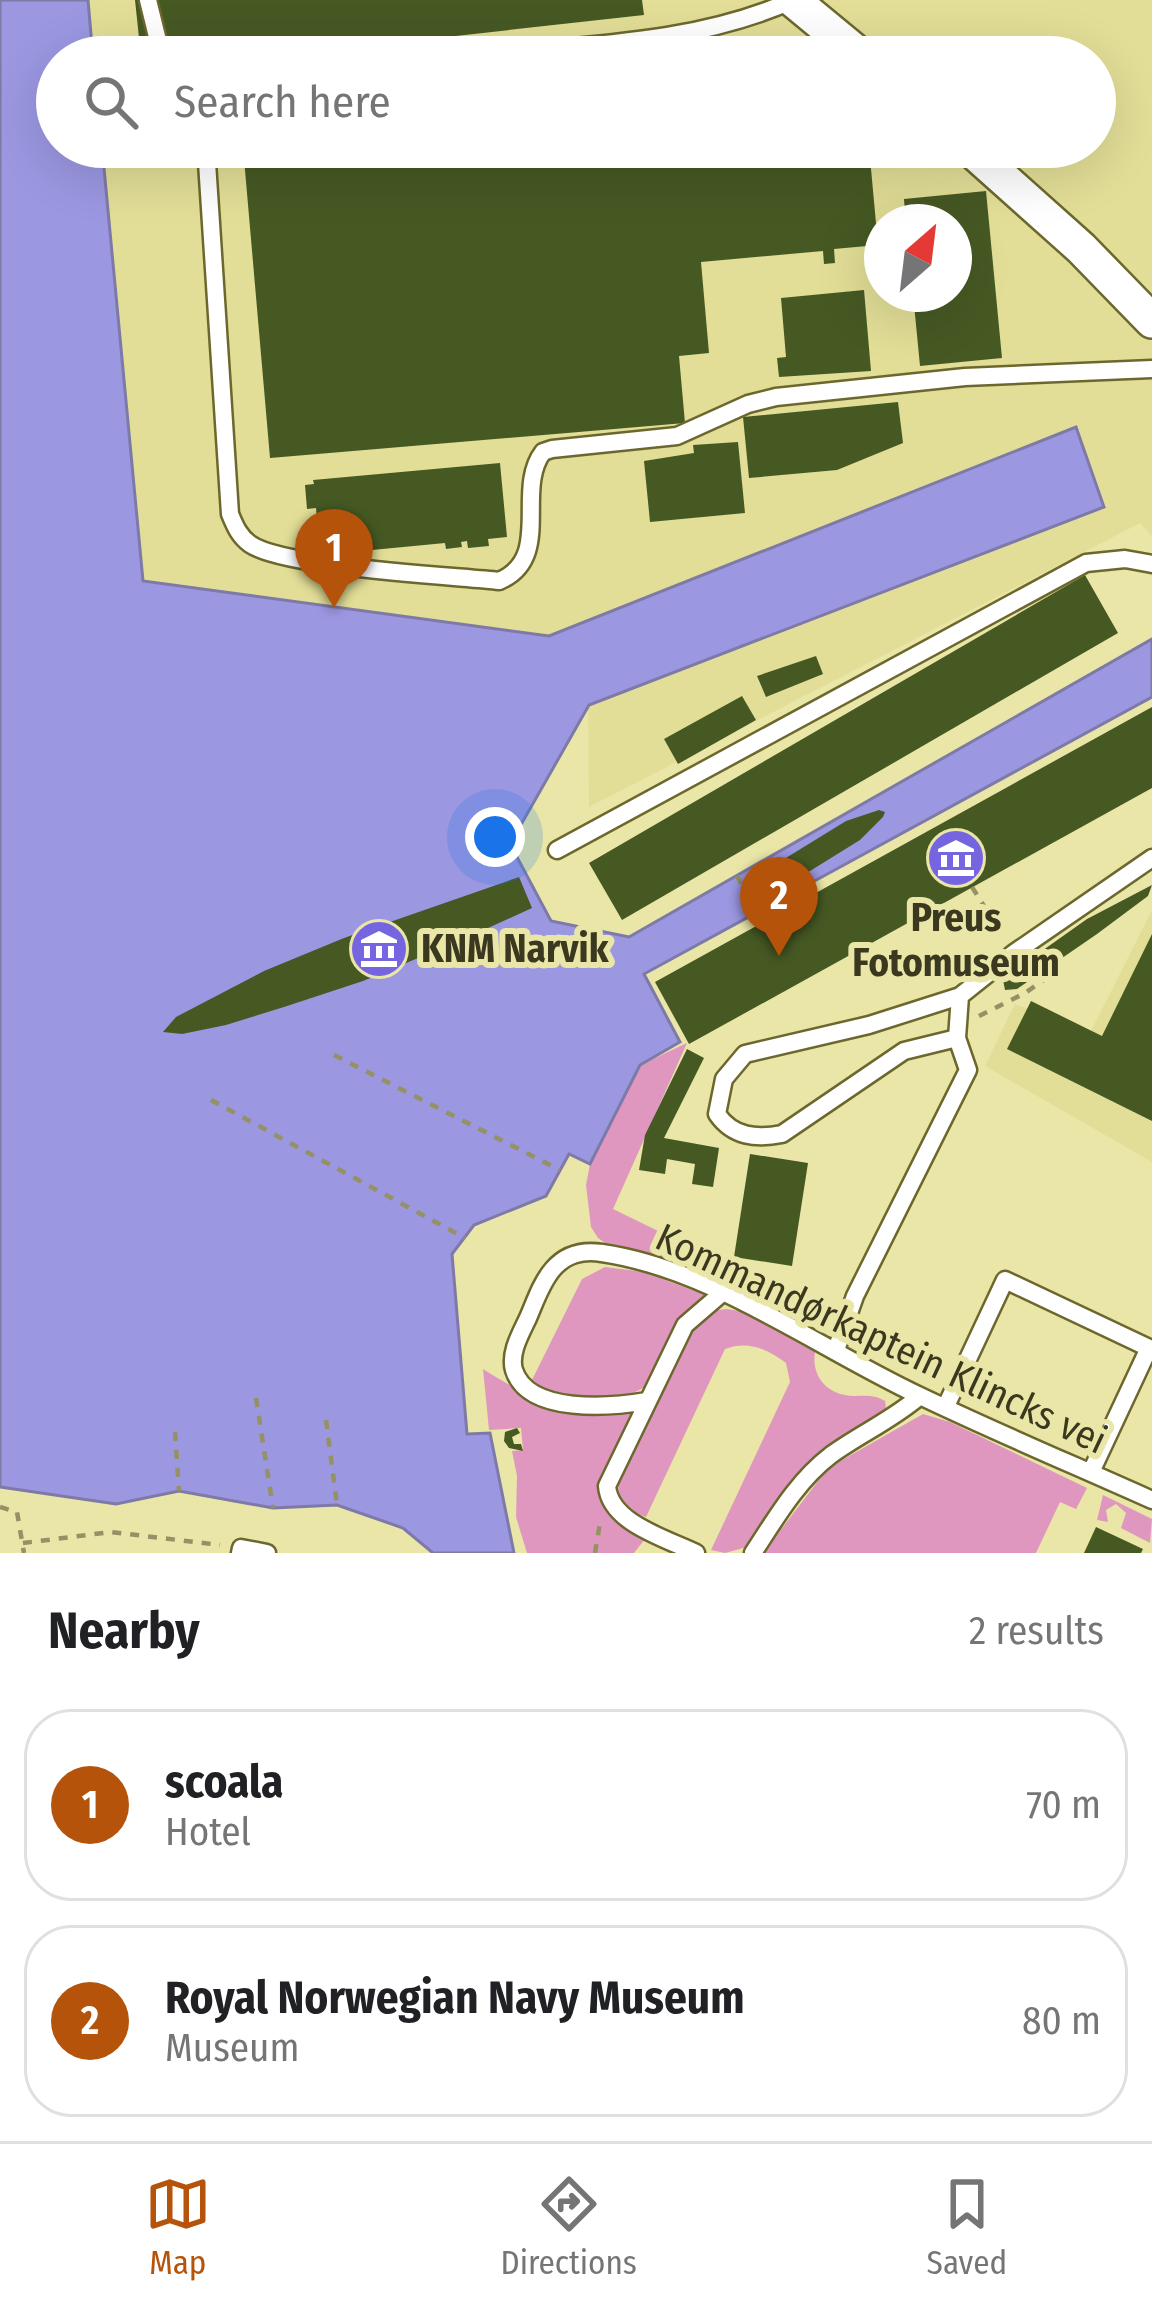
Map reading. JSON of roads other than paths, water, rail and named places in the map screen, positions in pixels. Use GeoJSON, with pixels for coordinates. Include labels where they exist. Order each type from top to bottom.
{"type":"FeatureCollection","features":[{"type":"Feature","properties":{"kind":"street"},"geometry":{"type":"LineString","coordinates":[[793,0],[837,36]]}},
{"type":"Feature","properties":{"kind":"street"},"geometry":{"type":"LineString","coordinates":[[991,168],[1081,248],[1152,321]]}},
{"type":"Feature","properties":{"kind":"lane"},"geometry":{"type":"LineString","coordinates":[[148,0],[157,36]]}},
{"type":"Feature","properties":{"kind":"lane"},"geometry":{"type":"LineString","coordinates":[[655,36],[749,20],[793,0]]}},
{"type":"Feature","properties":{"kind":"lane"},"geometry":{"type":"LineString","coordinates":[[207,168],[230,514],[237,531],[261,550],[500,580],[510,576],[530,548],[533,472],[543,452],[552,448],[677,436],[748,404],[776,397],[965,377],[1152,369]]}},
{"type":"Feature","properties":{"kind":"lane"},"geometry":{"type":"LineString","coordinates":[[557,850],[1086,563],[1125,559],[1152,564]]}},
{"type":"Feature","properties":{"kind":"lane"},"geometry":{"type":"LineString","coordinates":[[958,1032],[904,1051],[782,1135],[764,1138],[732,1131],[717,1114],[724,1079],[745,1054],[869,1025],[960,996],[1152,858]]}},
{"type":"Feature","properties":{"kind":"lane"},"geometry":{"type":"LineString","coordinates":[[836,1350],[855,1296],[968,1070],[958,1032],[960,996]]}},
{"type":"Feature","properties":{"kind":"lane","name":"Kommandørkaptein Klincks vei"},"geometry":{"type":"LineString","coordinates":[[646,1401],[607,1408],[551,1401],[522,1384],[512,1367],[515,1348],[554,1268],[572,1253],[599,1252],[674,1272],[920,1396],[1152,1500]]}},
{"type":"Feature","properties":{"kind":"lane"},"geometry":{"type":"LineString","coordinates":[[946,1406],[1005,1280],[1149,1348],[1091,1472]]}},
{"type":"Feature","properties":{"kind":"lane"},"geometry":{"type":"LineString","coordinates":[[696,1553],[621,1515],[608,1502],[607,1486],[685,1325],[721,1294]]}},
{"type":"Feature","properties":{"kind":"lane"},"geometry":{"type":"LineString","coordinates":[[753,1553],[794,1490],[831,1456],[896,1417],[920,1396]]}},
{"type":"Feature","properties":{"kind":"lane"},"geometry":{"type":"LineString","coordinates":[[240,1550],[267,1553]]}},
{"type":"Feature","properties":{"kind":"place","name":"scoala"},"geometry":{"type":"Point","coordinates":[334,608]}},
{"type":"Feature","properties":{"kind":"place","name":"Preus Fotomuseum"},"geometry":{"type":"Point","coordinates":[956,858]}},
{"type":"Feature","properties":{"kind":"place","name":"KNM Narvik"},"geometry":{"type":"Point","coordinates":[379,949]}},
{"type":"Feature","properties":{"kind":"place","name":"Royal Norwegian Navy Museum"},"geometry":{"type":"Point","coordinates":[779,956]}}]}
